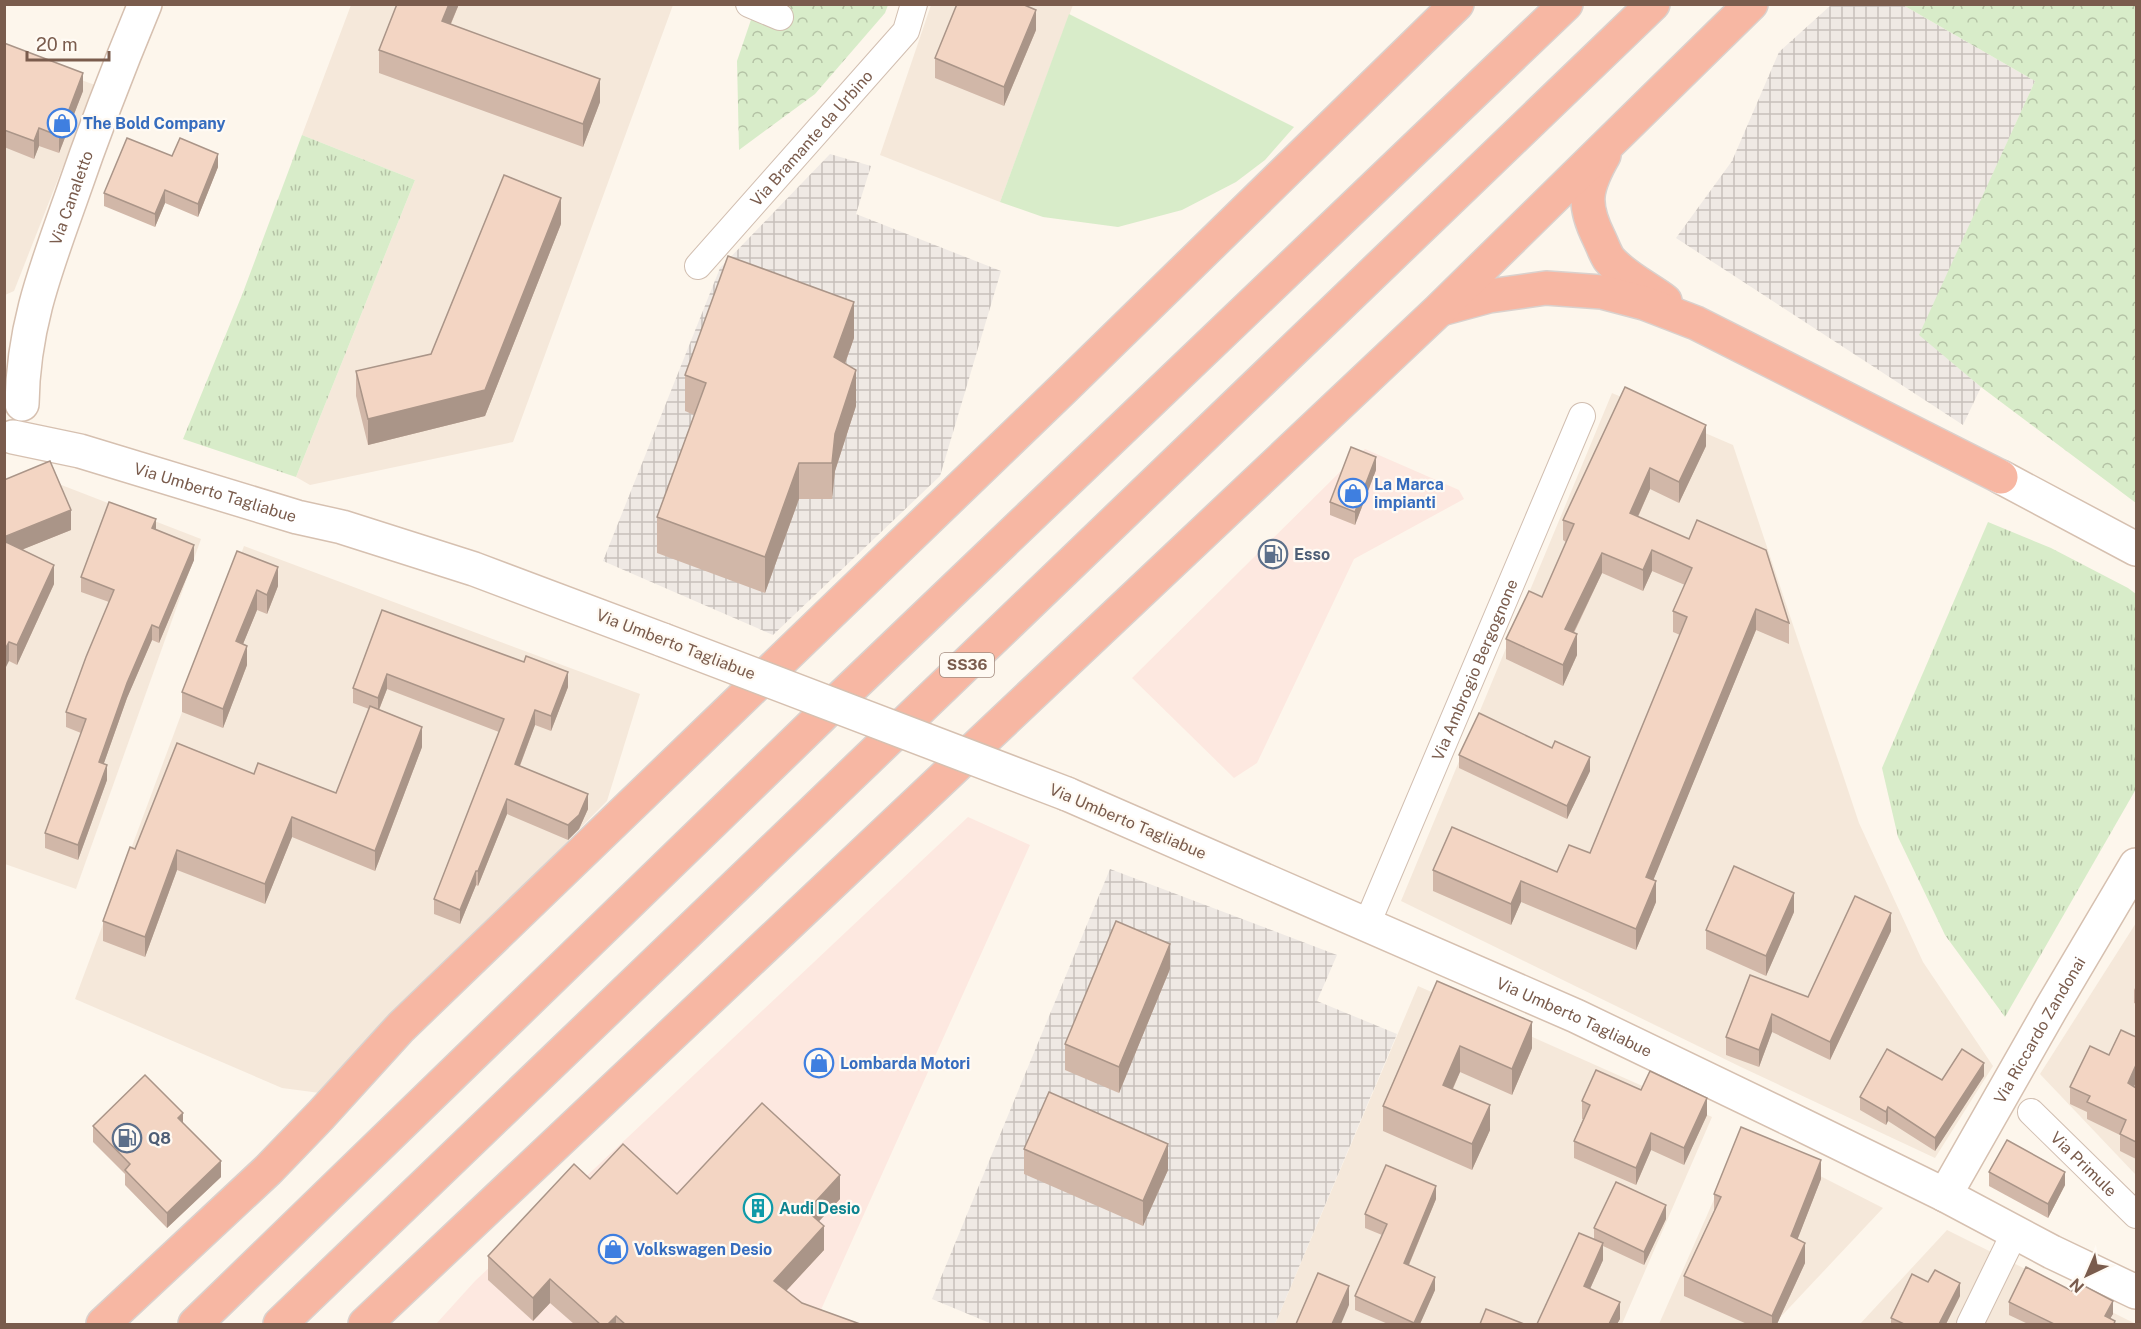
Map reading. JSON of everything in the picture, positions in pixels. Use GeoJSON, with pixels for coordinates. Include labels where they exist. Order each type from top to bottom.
{"type":"FeatureCollection","features":[{"type":"Feature","properties":{"kind":"highway"},"geometry":{"type":"LineString","coordinates":[[195,1324],[834,704],[1566,4]]}},
{"type":"Feature","properties":{"kind":"highway","name":"SS36"},"geometry":{"type":"LineString","coordinates":[[280,1324],[1653,4]]}},
{"type":"Feature","properties":{"kind":"highway"},"geometry":{"type":"LineString","coordinates":[[365,1324],[1439,310],[1751,4]]}},
{"type":"Feature","properties":{"kind":"highway"},"geometry":{"type":"LineString","coordinates":[[103,1324],[268,1170],[401,1027],[1066,386],[1456,5]]}},
{"type":"Feature","properties":{"kind":"highway"},"geometry":{"type":"LineString","coordinates":[[1614,137],[1592,175],[1587,194],[1589,218],[1610,259],[1696,322]]}},
{"type":"Feature","properties":{"kind":"highway"},"geometry":{"type":"LineString","coordinates":[[1439,310],[1489,296],[1546,288],[1602,292],[1644,303],[1696,322],[2001,477]]}},
{"type":"Feature","properties":{"kind":"street","name":"Via Canaletto"},"geometry":{"type":"LineString","coordinates":[[13,416],[38,292],[106,97],[145,4]]}},
{"type":"Feature","properties":{"kind":"street"},"geometry":{"type":"LineString","coordinates":[[749,4],[780,16]]}},
{"type":"Feature","properties":{"kind":"street","name":"Via Bramante da Urbino"},"geometry":{"type":"LineString","coordinates":[[698,266],[906,31],[914,4]]}},
{"type":"Feature","properties":{"kind":"street","name":"Via Canaletto"},"geometry":{"type":"LineString","coordinates":[[4,358],[38,292]]}},
{"type":"Feature","properties":{"kind":"street","name":"Via Umberto Tagliabue"},"geometry":{"type":"LineString","coordinates":[[13,416],[80,451],[297,518],[342,526],[474,569],[1067,794],[1576,1016],[1945,1195],[2136,1292]]}},
{"type":"Feature","properties":{"kind":"street","name":"Via Ambrogio Bergognone"},"geometry":{"type":"LineString","coordinates":[[1367,924],[1582,416]]}},
{"type":"Feature","properties":{"kind":"street"},"geometry":{"type":"LineString","coordinates":[[2001,477],[2136,549]]}},
{"type":"Feature","properties":{"kind":"street","name":"Via Riccardo Zandonai"},"geometry":{"type":"LineString","coordinates":[[1945,1195],[2136,865]]}},
{"type":"Feature","properties":{"kind":"street","name":"Via Primule"},"geometry":{"type":"LineString","coordinates":[[2031,1112],[2136,1215]]}},
{"type":"Feature","properties":{"kind":"street"},"geometry":{"type":"LineString","coordinates":[[1970,1324],[2015,1232]]}},
{"type":"Feature","properties":{"kind":"shaded area"},"geometry":{"type":"Polygon","coordinates":[[[351,5],[673,5],[513,442],[310,485],[296,477],[415,180],[302,135],[351,5]]]}},
{"type":"Feature","properties":{"kind":"shaded area"},"geometry":{"type":"Polygon","coordinates":[[[931,5],[1073,5],[1000,202],[880,155],[931,5]]]}},
{"type":"Feature","properties":{"kind":"shaded area"},"geometry":{"type":"Polygon","coordinates":[[[1831,5],[1903,5],[2035,81],[1920,335],[1981,387],[1963,425],[1676,238],[1732,161],[1779,52],[1831,5]]]}},
{"type":"Feature","properties":{"kind":"shaded area"},"geometry":{"type":"Polygon","coordinates":[[[4,52],[95,85],[14,291],[5,295],[4,52]]]}},
{"type":"Feature","properties":{"kind":"shaded area"},"geometry":{"type":"Polygon","coordinates":[[[830,154],[871,166],[856,214],[1001,271],[940,476],[773,635],[603,561],[720,268],[830,154]]]}},
{"type":"Feature","properties":{"kind":"shaded area"},"geometry":{"type":"Polygon","coordinates":[[[1612,393],[1733,445],[1859,823],[1923,962],[1993,1066],[1935,1158],[1743,1068],[1401,901],[1612,393]]]}},
{"type":"Feature","properties":{"kind":"shaded area"},"geometry":{"type":"Polygon","coordinates":[[[1365,449],[1459,490],[1464,499],[1354,559],[1257,763],[1234,778],[1132,678],[1365,449]]]}},
{"type":"Feature","properties":{"kind":"shaded area"},"geometry":{"type":"Polygon","coordinates":[[[33,474],[201,539],[76,889],[5,864],[5,490],[33,474]]]}},
{"type":"Feature","properties":{"kind":"shaded area"},"geometry":{"type":"Polygon","coordinates":[[[244,546],[640,694],[607,801],[320,1093],[282,1088],[75,999],[244,546]]]}},
{"type":"Feature","properties":{"kind":"shaded area","name":"Lombarda Motori"},"geometry":{"type":"Polygon","coordinates":[[[968,817],[1030,845],[820,1312],[852,1324],[436,1324],[475,1281],[968,817]]]}},
{"type":"Feature","properties":{"kind":"shaded area"},"geometry":{"type":"Polygon","coordinates":[[[1110,869],[1337,955],[1317,1001],[1397,1034],[1275,1324],[992,1324],[932,1299],[1110,869]]]}},
{"type":"Feature","properties":{"kind":"shaded area"},"geometry":{"type":"Polygon","coordinates":[[[2136,923],[2136,1175],[2040,1074],[2136,923]]]}},
{"type":"Feature","properties":{"kind":"shaded area"},"geometry":{"type":"Polygon","coordinates":[[[1418,986],[1712,1117],[1622,1324],[1275,1324],[1418,986]]]}},
{"type":"Feature","properties":{"kind":"shaded area"},"geometry":{"type":"Polygon","coordinates":[[[1742,1136],[1883,1208],[1774,1324],[1659,1324],[1742,1136]]]}},
{"type":"Feature","properties":{"kind":"shaded area"},"geometry":{"type":"Polygon","coordinates":[[[1947,1230],[2136,1324],[1860,1324],[1947,1230]]]}},
{"type":"Feature","properties":{"kind":"green space"},"geometry":{"type":"Polygon","coordinates":[[[756,5],[888,5],[885,13],[815,94],[739,150],[737,61],[756,5]]]}},
{"type":"Feature","properties":{"kind":"green space"},"geometry":{"type":"Polygon","coordinates":[[[1903,5],[2136,5],[2136,503],[1981,387],[1919,335],[2035,81],[1903,5]]]}},
{"type":"Feature","properties":{"kind":"green space"},"geometry":{"type":"Polygon","coordinates":[[[1069,14],[1294,127],[1265,160],[1236,182],[1182,210],[1118,227],[1043,217],[1000,202],[1069,14]]]}},
{"type":"Feature","properties":{"kind":"green space"},"geometry":{"type":"Polygon","coordinates":[[[302,135],[415,180],[296,477],[183,439],[242,295],[302,135]]]}},
{"type":"Feature","properties":{"kind":"green space"},"geometry":{"type":"Polygon","coordinates":[[[1988,522],[2051,548],[2136,594],[2136,789],[2005,1017],[1945,935],[1898,837],[1882,768],[1988,522]]]}},
{"type":"Feature","properties":{"kind":"building"},"geometry":{"type":"Polygon","coordinates":[[[397,4],[449,4],[442,21],[600,79],[583,124],[379,50],[397,4]]]}},
{"type":"Feature","properties":{"kind":"building"},"geometry":{"type":"Polygon","coordinates":[[[957,4],[1022,4],[1036,10],[1004,87],[935,58],[957,4]]]}},
{"type":"Feature","properties":{"kind":"building"},"geometry":{"type":"Polygon","coordinates":[[[4,43],[83,73],[59,136],[39,128],[34,141],[4,130],[4,43]]]}},
{"type":"Feature","properties":{"kind":"building"},"geometry":{"type":"Polygon","coordinates":[[[127,138],[172,156],[180,138],[218,154],[198,204],[165,190],[155,214],[104,193],[127,138]]]}},
{"type":"Feature","properties":{"kind":"building"},"geometry":{"type":"Polygon","coordinates":[[[504,175],[561,198],[485,390],[368,419],[356,371],[431,354],[504,175]]]}},
{"type":"Feature","properties":{"kind":"building"},"geometry":{"type":"Polygon","coordinates":[[[728,256],[854,302],[834,357],[856,370],[835,434],[832,463],[799,463],[765,557],[657,517],[706,383],[685,375],[728,256]]]}},
{"type":"Feature","properties":{"kind":"building"},"geometry":{"type":"Polygon","coordinates":[[[1625,387],[1706,425],[1679,482],[1650,468],[1630,513],[1689,539],[1697,520],[1766,550],[1789,623],[1756,609],[1646,877],[1656,881],[1636,929],[1521,881],[1511,904],[1433,870],[1452,827],[1557,872],[1569,845],[1590,853],[1687,617],[1673,611],[1692,568],[1652,550],[1643,570],[1602,553],[1565,629],[1577,634],[1563,665],[1506,639],[1529,591],[1542,597],[1574,524],[1563,520],[1625,387]]]}},
{"type":"Feature","properties":{"kind":"building","name":"La Marca impianti"},"geometry":{"type":"Polygon","coordinates":[[[1351,447],[1376,457],[1355,512],[1330,502],[1351,447]]]}},
{"type":"Feature","properties":{"kind":"building"},"geometry":{"type":"Polygon","coordinates":[[[50,461],[71,510],[4,537],[4,480],[50,461]]]}},
{"type":"Feature","properties":{"kind":"building"},"geometry":{"type":"Polygon","coordinates":[[[109,502],[156,519],[152,528],[194,545],[159,628],[152,625],[127,683],[99,762],[107,765],[78,845],[45,833],[86,719],[66,712],[114,590],[81,577],[109,502]]]}},
{"type":"Feature","properties":{"kind":"building"},"geometry":{"type":"Polygon","coordinates":[[[6,542],[54,565],[17,645],[9,642],[4,651],[4,546],[6,542]]]}},
{"type":"Feature","properties":{"kind":"building"},"geometry":{"type":"Polygon","coordinates":[[[237,551],[278,567],[267,595],[257,590],[236,641],[247,646],[223,709],[182,692],[237,551]]]}},
{"type":"Feature","properties":{"kind":"building"},"geometry":{"type":"Polygon","coordinates":[[[382,610],[524,662],[526,656],[568,672],[551,716],[535,710],[515,764],[588,794],[579,815],[568,825],[507,799],[460,910],[434,899],[504,719],[387,674],[378,698],[353,688],[382,610]]]}},
{"type":"Feature","properties":{"kind":"building"},"geometry":{"type":"Polygon","coordinates":[[[370,706],[422,727],[375,851],[292,817],[265,884],[177,850],[145,937],[103,921],[130,847],[135,849],[177,743],[254,774],[258,763],[336,793],[370,706]]]}},
{"type":"Feature","properties":{"kind":"building"},"geometry":{"type":"Polygon","coordinates":[[[1479,713],[1552,748],[1555,741],[1590,757],[1567,806],[1459,755],[1479,713]]]}},
{"type":"Feature","properties":{"kind":"building"},"geometry":{"type":"Polygon","coordinates":[[[1734,866],[1794,893],[1766,956],[1706,930],[1734,866]]]}},
{"type":"Feature","properties":{"kind":"building"},"geometry":{"type":"Polygon","coordinates":[[[1855,896],[1891,913],[1830,1042],[1772,1014],[1759,1050],[1726,1037],[1750,975],[1808,997],[1855,896]]]}},
{"type":"Feature","properties":{"kind":"building"},"geometry":{"type":"Polygon","coordinates":[[[1116,921],[1170,944],[1119,1067],[1065,1044],[1116,921]]]}},
{"type":"Feature","properties":{"kind":"building"},"geometry":{"type":"Polygon","coordinates":[[[1437,981],[1532,1022],[1512,1069],[1460,1046],[1443,1085],[1490,1105],[1472,1144],[1383,1106],[1437,981]]]}},
{"type":"Feature","properties":{"kind":"building"},"geometry":{"type":"Polygon","coordinates":[[[2121,1030],[2136,1037],[2136,1065],[2128,1083],[2136,1088],[2136,1142],[2120,1134],[2126,1120],[2087,1102],[2090,1096],[2070,1087],[2090,1046],[2109,1055],[2121,1030]]]}},
{"type":"Feature","properties":{"kind":"building"},"geometry":{"type":"Polygon","coordinates":[[[1887,1049],[1942,1080],[1962,1049],[1984,1063],[1935,1138],[1888,1107],[1886,1112],[1860,1097],[1887,1049]]]}},
{"type":"Feature","properties":{"kind":"building"},"geometry":{"type":"Polygon","coordinates":[[[1596,1070],[1641,1090],[1650,1071],[1707,1098],[1684,1148],[1651,1133],[1636,1168],[1574,1141],[1590,1105],[1582,1101],[1596,1070]]]}},
{"type":"Feature","properties":{"kind":"building"},"geometry":{"type":"Polygon","coordinates":[[[145,1075],[183,1113],[178,1118],[221,1161],[167,1213],[125,1170],[130,1164],[93,1126],[145,1075]]]}},
{"type":"Feature","properties":{"kind":"building"},"geometry":{"type":"Polygon","coordinates":[[[1049,1092],[1168,1144],[1143,1201],[1024,1149],[1049,1092]]]}},
{"type":"Feature","properties":{"kind":"building"},"geometry":{"type":"Polygon","coordinates":[[[762,1103],[840,1175],[807,1211],[824,1226],[774,1281],[802,1303],[860,1324],[625,1324],[616,1316],[608,1324],[600,1324],[550,1279],[533,1298],[488,1256],[574,1164],[590,1179],[623,1144],[677,1194],[762,1103]]]}},
{"type":"Feature","properties":{"kind":"building"},"geometry":{"type":"Polygon","coordinates":[[[1741,1127],[1821,1160],[1791,1236],[1805,1243],[1772,1316],[1684,1276],[1721,1197],[1714,1194],[1741,1127]]]}},
{"type":"Feature","properties":{"kind":"building"},"geometry":{"type":"Polygon","coordinates":[[[2007,1140],[2065,1172],[2048,1204],[1989,1172],[2007,1140]]]}},
{"type":"Feature","properties":{"kind":"building"},"geometry":{"type":"Polygon","coordinates":[[[1386,1165],[1436,1186],[1404,1263],[1435,1277],[1414,1323],[1355,1296],[1387,1224],[1365,1214],[1386,1165]]]}},
{"type":"Feature","properties":{"kind":"building"},"geometry":{"type":"Polygon","coordinates":[[[1616,1182],[1666,1205],[1644,1252],[1594,1228],[1616,1182]]]}},
{"type":"Feature","properties":{"kind":"building"},"geometry":{"type":"Polygon","coordinates":[[[1579,1233],[1603,1243],[1584,1286],[1620,1302],[1609,1324],[1537,1324],[1579,1233]]]}},
{"type":"Feature","properties":{"kind":"building"},"geometry":{"type":"Polygon","coordinates":[[[2026,1267],[2072,1291],[2077,1282],[2113,1301],[2105,1316],[2115,1321],[2114,1324],[2054,1324],[2009,1302],[2026,1267]]]}},
{"type":"Feature","properties":{"kind":"building"},"geometry":{"type":"Polygon","coordinates":[[[1935,1270],[1960,1283],[1939,1324],[1904,1324],[1891,1318],[1912,1274],[1928,1282],[1935,1270]]]}},
{"type":"Feature","properties":{"kind":"building"},"geometry":{"type":"Polygon","coordinates":[[[1318,1273],[1349,1286],[1332,1324],[1296,1324],[1318,1273]]]}},
{"type":"Feature","properties":{"kind":"building"},"geometry":{"type":"Polygon","coordinates":[[[1486,1309],[1524,1324],[1480,1324],[1486,1309]]]}},
{"type":"Feature","properties":{"kind":"place","name":"The Bold Company"},"geometry":{"type":"Point","coordinates":[62,123]}},
{"type":"Feature","properties":{"kind":"place","name":"La Marca impianti"},"geometry":{"type":"Point","coordinates":[1353,493]}},
{"type":"Feature","properties":{"kind":"place","name":"Esso"},"geometry":{"type":"Point","coordinates":[1273,554]}},
{"type":"Feature","properties":{"kind":"place","name":"Lombarda Motori"},"geometry":{"type":"Point","coordinates":[819,1063]}},
{"type":"Feature","properties":{"kind":"place","name":"Q8"},"geometry":{"type":"Point","coordinates":[127,1138]}},
{"type":"Feature","properties":{"kind":"place","name":"Audi Desio"},"geometry":{"type":"Point","coordinates":[758,1208]}},
{"type":"Feature","properties":{"kind":"place","name":"Volkswagen Desio"},"geometry":{"type":"Point","coordinates":[613,1249]}}]}
